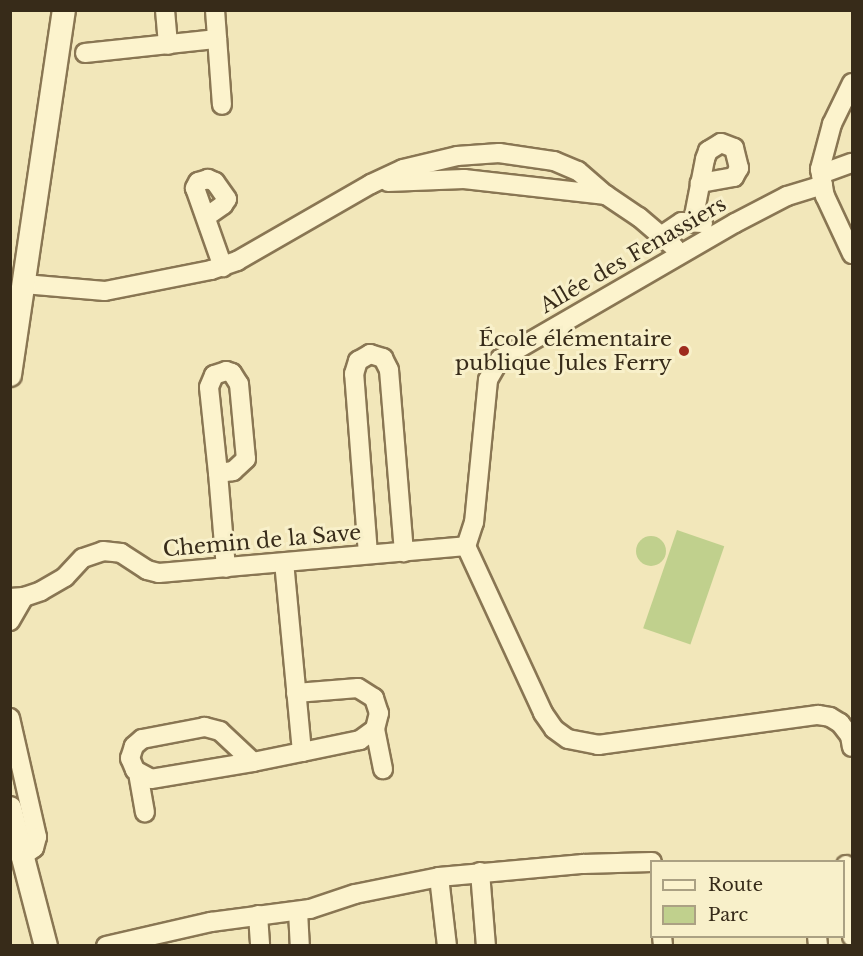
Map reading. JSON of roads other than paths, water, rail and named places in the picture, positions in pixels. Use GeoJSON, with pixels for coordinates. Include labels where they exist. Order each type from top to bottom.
{"type":"FeatureCollection","features":[{"type":"Feature","properties":{"kind":"street"},"geometry":{"type":"LineString","coordinates":[[11,369],[64,10]]}},
{"type":"Feature","properties":{"kind":"street"},"geometry":{"type":"LineString","coordinates":[[165,10],[168,45]]}},
{"type":"Feature","properties":{"kind":"street"},"geometry":{"type":"LineString","coordinates":[[215,10],[222,105]]}},
{"type":"Feature","properties":{"kind":"street"},"geometry":{"type":"LineString","coordinates":[[85,53],[217,39]]}},
{"type":"Feature","properties":{"kind":"street"},"geometry":{"type":"LineString","coordinates":[[852,83],[832,124],[824,150],[822,180],[832,214],[852,254]]}},
{"type":"Feature","properties":{"kind":"street"},"geometry":{"type":"LineString","coordinates":[[24,284],[105,291],[223,267],[371,184],[421,164],[457,156],[499,153],[569,165],[588,177],[606,195],[661,236],[679,254]]}},
{"type":"Feature","properties":{"kind":"street","name":"Allée des Fenassiers"},"geometry":{"type":"LineString","coordinates":[[466,546],[474,522],[488,380],[496,364],[510,351],[679,254],[852,163]]}},
{"type":"Feature","properties":{"kind":"street"},"geometry":{"type":"LineString","coordinates":[[371,184],[440,178],[606,195]]}},
{"type":"Feature","properties":{"kind":"street"},"geometry":{"type":"LineString","coordinates":[[693,221],[700,183]]}},
{"type":"Feature","properties":{"kind":"street"},"geometry":{"type":"LineString","coordinates":[[206,217],[223,267]]}},
{"type":"Feature","properties":{"kind":"street"},"geometry":{"type":"LineString","coordinates":[[661,236],[678,223],[693,221],[728,227]]}},
{"type":"Feature","properties":{"kind":"street"},"geometry":{"type":"LineString","coordinates":[[368,554],[354,374],[358,361],[370,354],[383,358],[389,370],[404,552]]}},
{"type":"Feature","properties":{"kind":"street"},"geometry":{"type":"LineString","coordinates":[[218,473],[240,468],[246,459],[239,384],[232,374],[226,371],[214,375],[210,387],[226,568]]}},
{"type":"Feature","properties":{"kind":"street"},"geometry":{"type":"LineString","coordinates":[[466,546],[543,713],[554,729],[568,739],[598,745],[818,715],[830,717],[840,723],[850,736],[852,747]]}},
{"type":"Feature","properties":{"kind":"street","name":"Chemin de la Save"},"geometry":{"type":"LineString","coordinates":[[17,597],[65,577],[82,558],[104,551],[121,553],[147,570],[159,573],[466,546]]}},
{"type":"Feature","properties":{"kind":"street"},"geometry":{"type":"LineString","coordinates":[[284,563],[302,752]]}},
{"type":"Feature","properties":{"kind":"street"},"geometry":{"type":"LineString","coordinates":[[10,621],[17,597]]}},
{"type":"Feature","properties":{"kind":"street"},"geometry":{"type":"LineString","coordinates":[[296,693],[346,687],[363,689],[374,698],[379,718],[375,729],[383,769]]}},
{"type":"Feature","properties":{"kind":"street"},"geometry":{"type":"LineString","coordinates":[[10,718],[37,837],[34,848],[21,857]]}},
{"type":"Feature","properties":{"kind":"street"},"geometry":{"type":"LineString","coordinates":[[253,762],[220,730],[206,727],[142,739],[134,746],[130,755],[131,764],[138,773],[151,779],[253,762],[360,740],[375,729]]}},
{"type":"Feature","properties":{"kind":"street"},"geometry":{"type":"LineString","coordinates":[[138,773],[145,812]]}},
{"type":"Feature","properties":{"kind":"street"},"geometry":{"type":"LineString","coordinates":[[10,808],[21,857],[46,945]]}},
{"type":"Feature","properties":{"kind":"street"},"geometry":{"type":"LineString","coordinates":[[106,945],[258,915],[324,906],[355,894],[439,877],[583,864],[650,861]]}},
{"type":"Feature","properties":{"kind":"street"},"geometry":{"type":"LineString","coordinates":[[847,865],[852,937]]}},
{"type":"Feature","properties":{"kind":"street"},"geometry":{"type":"LineString","coordinates":[[480,872],[486,945]]}},
{"type":"Feature","properties":{"kind":"street"},"geometry":{"type":"LineString","coordinates":[[439,877],[447,945]]}},
{"type":"Feature","properties":{"kind":"street"},"geometry":{"type":"LineString","coordinates":[[298,911],[300,945]]}},
{"type":"Feature","properties":{"kind":"street"},"geometry":{"type":"LineString","coordinates":[[258,915],[260,945]]}},
{"type":"Feature","properties":{"kind":"place","name":"École élémentaire publique Jules Ferry"},"geometry":{"type":"Point","coordinates":[684,351]}}]}
